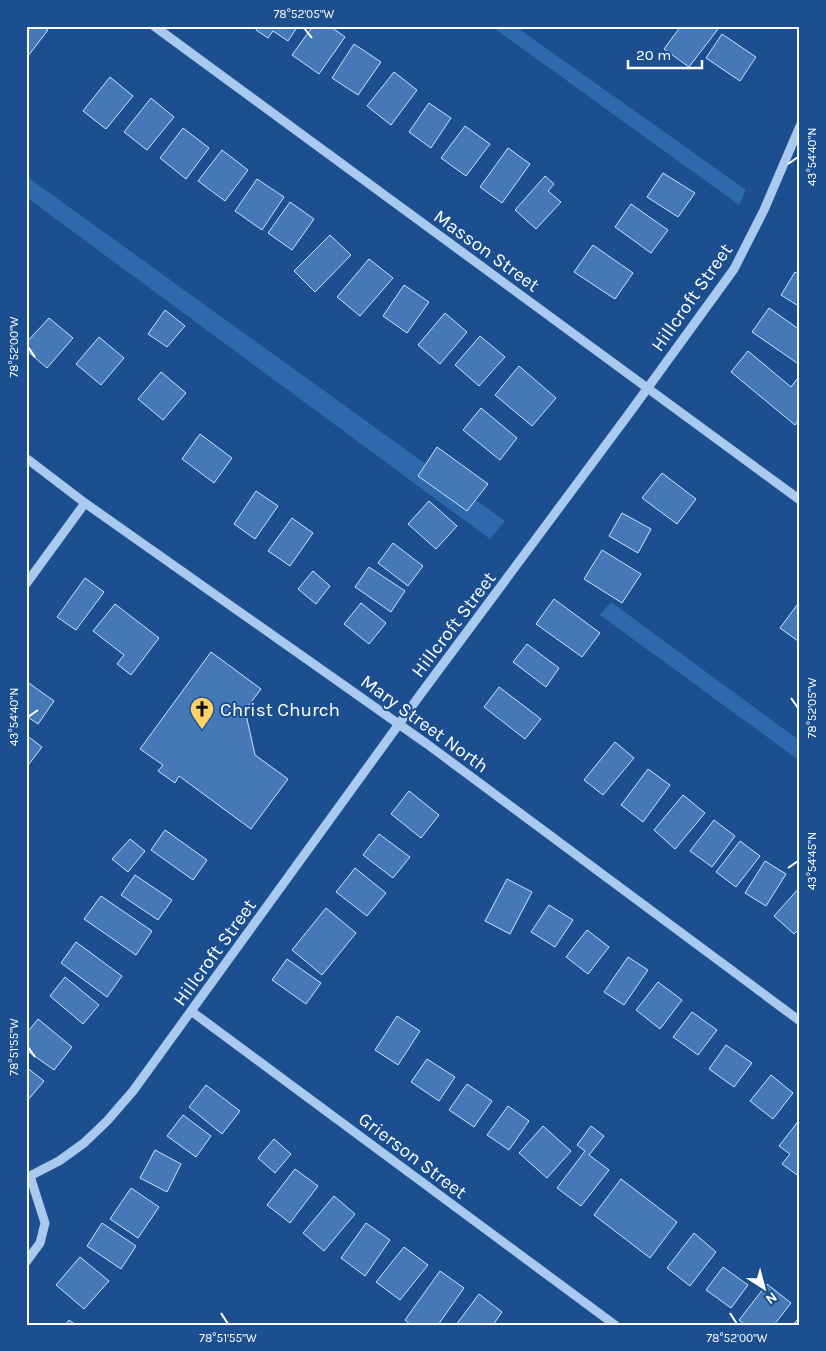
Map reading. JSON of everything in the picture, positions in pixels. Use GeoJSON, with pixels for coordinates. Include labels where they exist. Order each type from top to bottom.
{"type":"FeatureCollection","features":[{"type":"Feature","properties":{"kind":"street","name":"Masson Street"},"geometry":{"type":"LineString","coordinates":[[154,26],[800,500]]}},
{"type":"Feature","properties":{"kind":"street","name":"Hillcroft Street"},"geometry":{"type":"LineString","coordinates":[[26,1262],[40,1244],[45,1223],[28,1177],[84,1143],[107,1122],[133,1091],[399,724],[734,268],[764,210],[800,126]]}},
{"type":"Feature","properties":{"kind":"street","name":"Mary Street North"},"geometry":{"type":"LineString","coordinates":[[26,458],[85,503],[399,724],[800,1021]]}},
{"type":"Feature","properties":{"kind":"street"},"geometry":{"type":"LineString","coordinates":[[26,584],[85,503]]}},
{"type":"Feature","properties":{"kind":"street","name":"Grierson Street"},"geometry":{"type":"LineString","coordinates":[[191,1011],[615,1325]]}},
{"type":"Feature","properties":{"kind":"shaded area"},"geometry":{"type":"Polygon","coordinates":[[[491,26],[515,26],[746,190],[739,205],[491,26]]]}},
{"type":"Feature","properties":{"kind":"shaded area"},"geometry":{"type":"Polygon","coordinates":[[[26,176],[505,521],[490,539],[26,197],[26,176]]]}},
{"type":"Feature","properties":{"kind":"shaded area"},"geometry":{"type":"Polygon","coordinates":[[[611,602],[800,741],[800,761],[600,615],[611,602]]]}},
{"type":"Feature","properties":{"kind":"building"},"geometry":{"type":"Polygon","coordinates":[[[26,26],[43,26],[48,30],[28,56],[26,55],[26,26]]]}},
{"type":"Feature","properties":{"kind":"building"},"geometry":{"type":"Polygon","coordinates":[[[258,26],[298,26],[288,41],[273,31],[268,38],[256,30],[258,26]]]}},
{"type":"Feature","properties":{"kind":"building"},"geometry":{"type":"Polygon","coordinates":[[[313,26],[330,26],[345,37],[319,74],[292,55],[313,26]]]}},
{"type":"Feature","properties":{"kind":"building"},"geometry":{"type":"Polygon","coordinates":[[[681,26],[715,26],[718,29],[689,67],[664,49],[681,26]]]}},
{"type":"Feature","properties":{"kind":"building"},"geometry":{"type":"Polygon","coordinates":[[[722,34],[756,57],[740,81],[706,58],[722,34]]]}},
{"type":"Feature","properties":{"kind":"building"},"geometry":{"type":"Polygon","coordinates":[[[354,44],[381,62],[358,95],[332,78],[354,44]]]}},
{"type":"Feature","properties":{"kind":"building"},"geometry":{"type":"Polygon","coordinates":[[[394,72],[417,90],[391,125],[367,106],[394,72]]]}},
{"type":"Feature","properties":{"kind":"building"},"geometry":{"type":"Polygon","coordinates":[[[110,77],[133,96],[106,129],[83,111],[110,77]]]}},
{"type":"Feature","properties":{"kind":"building"},"geometry":{"type":"Polygon","coordinates":[[[151,98],[174,117],[147,150],[124,132],[151,98]]]}},
{"type":"Feature","properties":{"kind":"building"},"geometry":{"type":"Polygon","coordinates":[[[429,103],[451,118],[431,148],[409,132],[429,103]]]}},
{"type":"Feature","properties":{"kind":"building"},"geometry":{"type":"Polygon","coordinates":[[[465,126],[490,144],[466,176],[441,158],[465,126]]]}},
{"type":"Feature","properties":{"kind":"building"},"geometry":{"type":"Polygon","coordinates":[[[183,128],[209,148],[186,179],[160,158],[183,128]]]}},
{"type":"Feature","properties":{"kind":"building"},"geometry":{"type":"Polygon","coordinates":[[[508,148],[530,164],[502,203],[480,187],[508,148]]]}},
{"type":"Feature","properties":{"kind":"building"},"geometry":{"type":"Polygon","coordinates":[[[222,150],[248,170],[225,201],[198,181],[222,150]]]}},
{"type":"Feature","properties":{"kind":"building"},"geometry":{"type":"Polygon","coordinates":[[[663,173],[695,193],[678,217],[647,197],[663,173]]]}},
{"type":"Feature","properties":{"kind":"building"},"geometry":{"type":"Polygon","coordinates":[[[545,176],[554,184],[548,191],[561,202],[536,229],[515,210],[545,176]]]}},
{"type":"Feature","properties":{"kind":"building"},"geometry":{"type":"Polygon","coordinates":[[[257,179],[284,197],[262,230],[235,211],[257,179]]]}},
{"type":"Feature","properties":{"kind":"building"},"geometry":{"type":"Polygon","coordinates":[[[290,202],[314,219],[292,250],[268,233],[290,202]]]}},
{"type":"Feature","properties":{"kind":"building"},"geometry":{"type":"Polygon","coordinates":[[[631,204],[668,230],[651,253],[615,227],[631,204]]]}},
{"type":"Feature","properties":{"kind":"building"},"geometry":{"type":"Polygon","coordinates":[[[330,235],[351,255],[315,292],[294,271],[330,235]]]}},
{"type":"Feature","properties":{"kind":"building"},"geometry":{"type":"Polygon","coordinates":[[[593,245],[633,273],[615,299],[574,272],[593,245]]]}},
{"type":"Feature","properties":{"kind":"building"},"geometry":{"type":"Polygon","coordinates":[[[369,259],[393,278],[360,316],[337,297],[369,259]]]}},
{"type":"Feature","properties":{"kind":"building"},"geometry":{"type":"Polygon","coordinates":[[[795,272],[800,275],[800,307],[781,295],[795,272]]]}},
{"type":"Feature","properties":{"kind":"building"},"geometry":{"type":"Polygon","coordinates":[[[404,285],[429,302],[407,333],[383,316],[404,285]]]}},
{"type":"Feature","properties":{"kind":"building"},"geometry":{"type":"Polygon","coordinates":[[[769,308],[800,330],[800,365],[752,332],[769,308]]]}},
{"type":"Feature","properties":{"kind":"building"},"geometry":{"type":"Polygon","coordinates":[[[165,310],[185,326],[167,347],[148,334],[165,310]]]}},
{"type":"Feature","properties":{"kind":"building"},"geometry":{"type":"Polygon","coordinates":[[[445,313],[467,332],[440,364],[418,345],[445,313]]]}},
{"type":"Feature","properties":{"kind":"building"},"geometry":{"type":"Polygon","coordinates":[[[49,318],[73,338],[47,368],[26,350],[26,343],[49,318]]]}},
{"type":"Feature","properties":{"kind":"building"},"geometry":{"type":"Polygon","coordinates":[[[480,336],[505,357],[479,386],[455,365],[480,336]]]}},
{"type":"Feature","properties":{"kind":"building"},"geometry":{"type":"Polygon","coordinates":[[[99,337],[124,358],[101,385],[76,364],[99,337]]]}},
{"type":"Feature","properties":{"kind":"building"},"geometry":{"type":"Polygon","coordinates":[[[748,351],[791,387],[797,379],[800,381],[800,418],[795,425],[731,372],[748,351]]]}},
{"type":"Feature","properties":{"kind":"building"},"geometry":{"type":"Polygon","coordinates":[[[519,366],[556,398],[532,426],[495,395],[519,366]]]}},
{"type":"Feature","properties":{"kind":"building"},"geometry":{"type":"Polygon","coordinates":[[[161,372],[186,393],[163,420],[138,399],[161,372]]]}},
{"type":"Feature","properties":{"kind":"building"},"geometry":{"type":"Polygon","coordinates":[[[481,408],[517,438],[500,460],[463,430],[481,408]]]}},
{"type":"Feature","properties":{"kind":"building"},"geometry":{"type":"Polygon","coordinates":[[[200,434],[232,458],[214,483],[182,459],[200,434]]]}},
{"type":"Feature","properties":{"kind":"building"},"geometry":{"type":"Polygon","coordinates":[[[437,447],[488,484],[467,511],[418,476],[437,447]]]}},
{"type":"Feature","properties":{"kind":"building"},"geometry":{"type":"Polygon","coordinates":[[[662,473],[696,499],[677,524],[642,498],[662,473]]]}},
{"type":"Feature","properties":{"kind":"building"},"geometry":{"type":"Polygon","coordinates":[[[256,491],[278,506],[255,539],[234,524],[256,491]]]}},
{"type":"Feature","properties":{"kind":"building"},"geometry":{"type":"Polygon","coordinates":[[[429,501],[457,526],[436,549],[408,524],[429,501]]]}},
{"type":"Feature","properties":{"kind":"building"},"geometry":{"type":"Polygon","coordinates":[[[622,513],[651,529],[638,553],[609,536],[622,513]]]}},
{"type":"Feature","properties":{"kind":"building"},"geometry":{"type":"Polygon","coordinates":[[[292,518],[313,533],[290,566],[268,551],[292,518]]]}},
{"type":"Feature","properties":{"kind":"building"},"geometry":{"type":"Polygon","coordinates":[[[393,543],[423,566],[408,586],[378,563],[393,543]]]}},
{"type":"Feature","properties":{"kind":"building"},"geometry":{"type":"Polygon","coordinates":[[[602,550],[641,574],[622,603],[584,579],[602,550]]]}},
{"type":"Feature","properties":{"kind":"building"},"geometry":{"type":"Polygon","coordinates":[[[369,567],[405,591],[391,612],[355,587],[369,567]]]}},
{"type":"Feature","properties":{"kind":"building"},"geometry":{"type":"Polygon","coordinates":[[[313,571],[330,586],[316,604],[298,589],[313,571]]]}},
{"type":"Feature","properties":{"kind":"building"},"geometry":{"type":"Polygon","coordinates":[[[85,578],[104,592],[76,630],[57,617],[85,578]]]}},
{"type":"Feature","properties":{"kind":"building"},"geometry":{"type":"Polygon","coordinates":[[[554,599],[600,633],[582,657],[536,624],[554,599]]]}},
{"type":"Feature","properties":{"kind":"building"},"geometry":{"type":"Polygon","coordinates":[[[800,601],[800,639],[798,641],[780,628],[800,601]]]}},
{"type":"Feature","properties":{"kind":"building"},"geometry":{"type":"Polygon","coordinates":[[[361,603],[386,623],[369,644],[344,624],[361,603]]]}},
{"type":"Feature","properties":{"kind":"building"},"geometry":{"type":"Polygon","coordinates":[[[115,604],[159,638],[131,675],[117,664],[124,655],[93,631],[115,604]]]}},
{"type":"Feature","properties":{"kind":"building"},"geometry":{"type":"Polygon","coordinates":[[[527,644],[559,668],[546,687],[513,662],[527,644]]]}},
{"type":"Feature","properties":{"kind":"building","name":"Christ Church"},"geometry":{"type":"Polygon","coordinates":[[[211,652],[261,689],[245,710],[255,755],[288,779],[251,829],[179,776],[175,783],[158,771],[163,765],[140,749],[211,652]]]}},
{"type":"Feature","properties":{"kind":"building"},"geometry":{"type":"Polygon","coordinates":[[[26,681],[54,701],[38,724],[26,716],[26,681]]]}},
{"type":"Feature","properties":{"kind":"building"},"geometry":{"type":"Polygon","coordinates":[[[499,687],[541,719],[525,739],[484,707],[499,687]]]}},
{"type":"Feature","properties":{"kind":"building"},"geometry":{"type":"Polygon","coordinates":[[[26,735],[42,747],[26,768],[26,735]]]}},
{"type":"Feature","properties":{"kind":"building"},"geometry":{"type":"Polygon","coordinates":[[[615,742],[634,758],[603,795],[584,780],[615,742]]]}},
{"type":"Feature","properties":{"kind":"building"},"geometry":{"type":"Polygon","coordinates":[[[648,769],[670,785],[643,822],[621,805],[648,769]]]}},
{"type":"Feature","properties":{"kind":"building"},"geometry":{"type":"Polygon","coordinates":[[[409,791],[439,815],[421,838],[391,814],[409,791]]]}},
{"type":"Feature","properties":{"kind":"building"},"geometry":{"type":"Polygon","coordinates":[[[683,795],[705,813],[675,849],[654,830],[683,795]]]}},
{"type":"Feature","properties":{"kind":"building"},"geometry":{"type":"Polygon","coordinates":[[[714,820],[735,836],[712,867],[690,851],[714,820]]]}},
{"type":"Feature","properties":{"kind":"building"},"geometry":{"type":"Polygon","coordinates":[[[165,830],[207,860],[193,880],[151,850],[165,830]]]}},
{"type":"Feature","properties":{"kind":"building"},"geometry":{"type":"Polygon","coordinates":[[[379,834],[410,857],[393,878],[363,855],[379,834]]]}},
{"type":"Feature","properties":{"kind":"building"},"geometry":{"type":"Polygon","coordinates":[[[130,839],[145,851],[128,872],[112,859],[130,839]]]}},
{"type":"Feature","properties":{"kind":"building"},"geometry":{"type":"Polygon","coordinates":[[[740,841],[760,856],[736,887],[716,872],[740,841]]]}},
{"type":"Feature","properties":{"kind":"building"},"geometry":{"type":"Polygon","coordinates":[[[765,861],[786,874],[766,906],[745,893],[765,861]]]}},
{"type":"Feature","properties":{"kind":"building"},"geometry":{"type":"Polygon","coordinates":[[[355,868],[386,893],[367,916],[336,892],[355,868]]]}},
{"type":"Feature","properties":{"kind":"building"},"geometry":{"type":"Polygon","coordinates":[[[135,875],[172,900],[158,920],[121,895],[135,875]]]}},
{"type":"Feature","properties":{"kind":"building"},"geometry":{"type":"Polygon","coordinates":[[[507,879],[532,892],[510,934],[485,921],[507,879]]]}},
{"type":"Feature","properties":{"kind":"building"},"geometry":{"type":"Polygon","coordinates":[[[800,887],[800,928],[794,934],[774,916],[800,887]]]}},
{"type":"Feature","properties":{"kind":"building"},"geometry":{"type":"Polygon","coordinates":[[[101,896],[152,931],[136,955],[84,919],[101,896]]]}},
{"type":"Feature","properties":{"kind":"building"},"geometry":{"type":"Polygon","coordinates":[[[549,905],[573,920],[555,947],[531,932],[549,905]]]}},
{"type":"Feature","properties":{"kind":"building"},"geometry":{"type":"Polygon","coordinates":[[[326,908],[356,933],[322,975],[292,950],[326,908]]]}},
{"type":"Feature","properties":{"kind":"building"},"geometry":{"type":"Polygon","coordinates":[[[587,930],[609,947],[588,974],[566,957],[587,930]]]}},
{"type":"Feature","properties":{"kind":"building"},"geometry":{"type":"Polygon","coordinates":[[[76,942],[122,976],[107,997],[61,963],[76,942]]]}},
{"type":"Feature","properties":{"kind":"building"},"geometry":{"type":"Polygon","coordinates":[[[628,957],[648,970],[624,1005],[604,992],[628,957]]]}},
{"type":"Feature","properties":{"kind":"building"},"geometry":{"type":"Polygon","coordinates":[[[287,959],[321,983],[306,1004],[272,980],[287,959]]]}},
{"type":"Feature","properties":{"kind":"building"},"geometry":{"type":"Polygon","coordinates":[[[65,977],[99,1005],[83,1024],[50,996],[65,977]]]}},
{"type":"Feature","properties":{"kind":"building"},"geometry":{"type":"Polygon","coordinates":[[[658,982],[682,1000],[660,1029],[636,1010],[658,982]]]}},
{"type":"Feature","properties":{"kind":"building"},"geometry":{"type":"Polygon","coordinates":[[[692,1012],[717,1030],[698,1055],[673,1037],[692,1012]]]}},
{"type":"Feature","properties":{"kind":"building"},"geometry":{"type":"Polygon","coordinates":[[[397,1016],[420,1031],[398,1065],[375,1050],[397,1016]]]}},
{"type":"Feature","properties":{"kind":"building"},"geometry":{"type":"Polygon","coordinates":[[[38,1019],[72,1047],[54,1070],[26,1050],[26,1034],[38,1019]]]}},
{"type":"Feature","properties":{"kind":"building"},"geometry":{"type":"Polygon","coordinates":[[[726,1045],[752,1063],[734,1087],[709,1069],[726,1045]]]}},
{"type":"Feature","properties":{"kind":"building"},"geometry":{"type":"Polygon","coordinates":[[[427,1059],[455,1077],[439,1101],[411,1082],[427,1059]]]}},
{"type":"Feature","properties":{"kind":"building"},"geometry":{"type":"Polygon","coordinates":[[[26,1067],[44,1081],[28,1100],[26,1098],[26,1067]]]}},
{"type":"Feature","properties":{"kind":"building"},"geometry":{"type":"Polygon","coordinates":[[[771,1075],[793,1093],[773,1119],[750,1101],[771,1075]]]}},
{"type":"Feature","properties":{"kind":"building"},"geometry":{"type":"Polygon","coordinates":[[[467,1084],[492,1101],[474,1127],[449,1110],[467,1084]]]}},
{"type":"Feature","properties":{"kind":"building"},"geometry":{"type":"Polygon","coordinates":[[[206,1085],[240,1111],[222,1134],[189,1107],[206,1085]]]}},
{"type":"Feature","properties":{"kind":"building"},"geometry":{"type":"Polygon","coordinates":[[[508,1106],[529,1121],[509,1150],[487,1135],[508,1106]]]}},
{"type":"Feature","properties":{"kind":"building"},"geometry":{"type":"Polygon","coordinates":[[[183,1115],[211,1136],[196,1157],[167,1136],[183,1115]]]}},
{"type":"Feature","properties":{"kind":"building"},"geometry":{"type":"Polygon","coordinates":[[[800,1119],[800,1177],[782,1164],[790,1154],[779,1146],[800,1119]]]}},
{"type":"Feature","properties":{"kind":"building"},"geometry":{"type":"Polygon","coordinates":[[[543,1126],[571,1151],[547,1178],[519,1153],[543,1126]]]}},
{"type":"Feature","properties":{"kind":"building"},"geometry":{"type":"Polygon","coordinates":[[[591,1126],[604,1136],[589,1155],[609,1170],[581,1206],[557,1188],[585,1151],[577,1145],[591,1126]]]}},
{"type":"Feature","properties":{"kind":"building"},"geometry":{"type":"Polygon","coordinates":[[[274,1139],[291,1154],[275,1173],[258,1158],[274,1139]]]}},
{"type":"Feature","properties":{"kind":"building"},"geometry":{"type":"Polygon","coordinates":[[[155,1150],[181,1164],[167,1192],[140,1178],[155,1150]]]}},
{"type":"Feature","properties":{"kind":"building"},"geometry":{"type":"Polygon","coordinates":[[[295,1169],[318,1186],[290,1223],[267,1205],[295,1169]]]}},
{"type":"Feature","properties":{"kind":"building"},"geometry":{"type":"Polygon","coordinates":[[[621,1179],[677,1222],[650,1258],[594,1215],[621,1179]]]}},
{"type":"Feature","properties":{"kind":"building"},"geometry":{"type":"Polygon","coordinates":[[[131,1188],[159,1207],[138,1238],[110,1219],[131,1188]]]}},
{"type":"Feature","properties":{"kind":"building"},"geometry":{"type":"Polygon","coordinates":[[[334,1196],[355,1214],[324,1251],[303,1233],[334,1196]]]}},
{"type":"Feature","properties":{"kind":"building"},"geometry":{"type":"Polygon","coordinates":[[[102,1223],[136,1246],[121,1269],[87,1246],[102,1223]]]}},
{"type":"Feature","properties":{"kind":"building"},"geometry":{"type":"Polygon","coordinates":[[[366,1223],[390,1240],[365,1276],[341,1258],[366,1223]]]}},
{"type":"Feature","properties":{"kind":"building"},"geometry":{"type":"Polygon","coordinates":[[[694,1233],[716,1252],[690,1286],[667,1268],[694,1233]]]}},
{"type":"Feature","properties":{"kind":"building"},"geometry":{"type":"Polygon","coordinates":[[[404,1247],[428,1265],[400,1300],[376,1282],[404,1247]]]}},
{"type":"Feature","properties":{"kind":"building"},"geometry":{"type":"Polygon","coordinates":[[[80,1257],[109,1281],[84,1309],[56,1285],[80,1257]]]}},
{"type":"Feature","properties":{"kind":"building"},"geometry":{"type":"Polygon","coordinates":[[[723,1267],[748,1285],[731,1308],[706,1290],[723,1267]]]}},
{"type":"Feature","properties":{"kind":"building"},"geometry":{"type":"Polygon","coordinates":[[[440,1271],[464,1288],[438,1325],[411,1325],[405,1320],[440,1271]]]}},
{"type":"Feature","properties":{"kind":"building"},"geometry":{"type":"Polygon","coordinates":[[[767,1284],[791,1303],[774,1325],[745,1325],[739,1320],[767,1284]]]}},
{"type":"Feature","properties":{"kind":"building"},"geometry":{"type":"Polygon","coordinates":[[[479,1294],[502,1312],[493,1325],[456,1325],[479,1294]]]}},
{"type":"Feature","properties":{"kind":"building"},"geometry":{"type":"Polygon","coordinates":[[[800,1316],[800,1325],[793,1325],[800,1316]]]}},
{"type":"Feature","properties":{"kind":"building"},"geometry":{"type":"Polygon","coordinates":[[[69,1320],[76,1325],[65,1325],[69,1320]]]}},
{"type":"Feature","properties":{"kind":"place","name":"Christ Church"},"geometry":{"type":"Point","coordinates":[202,730]}}]}
